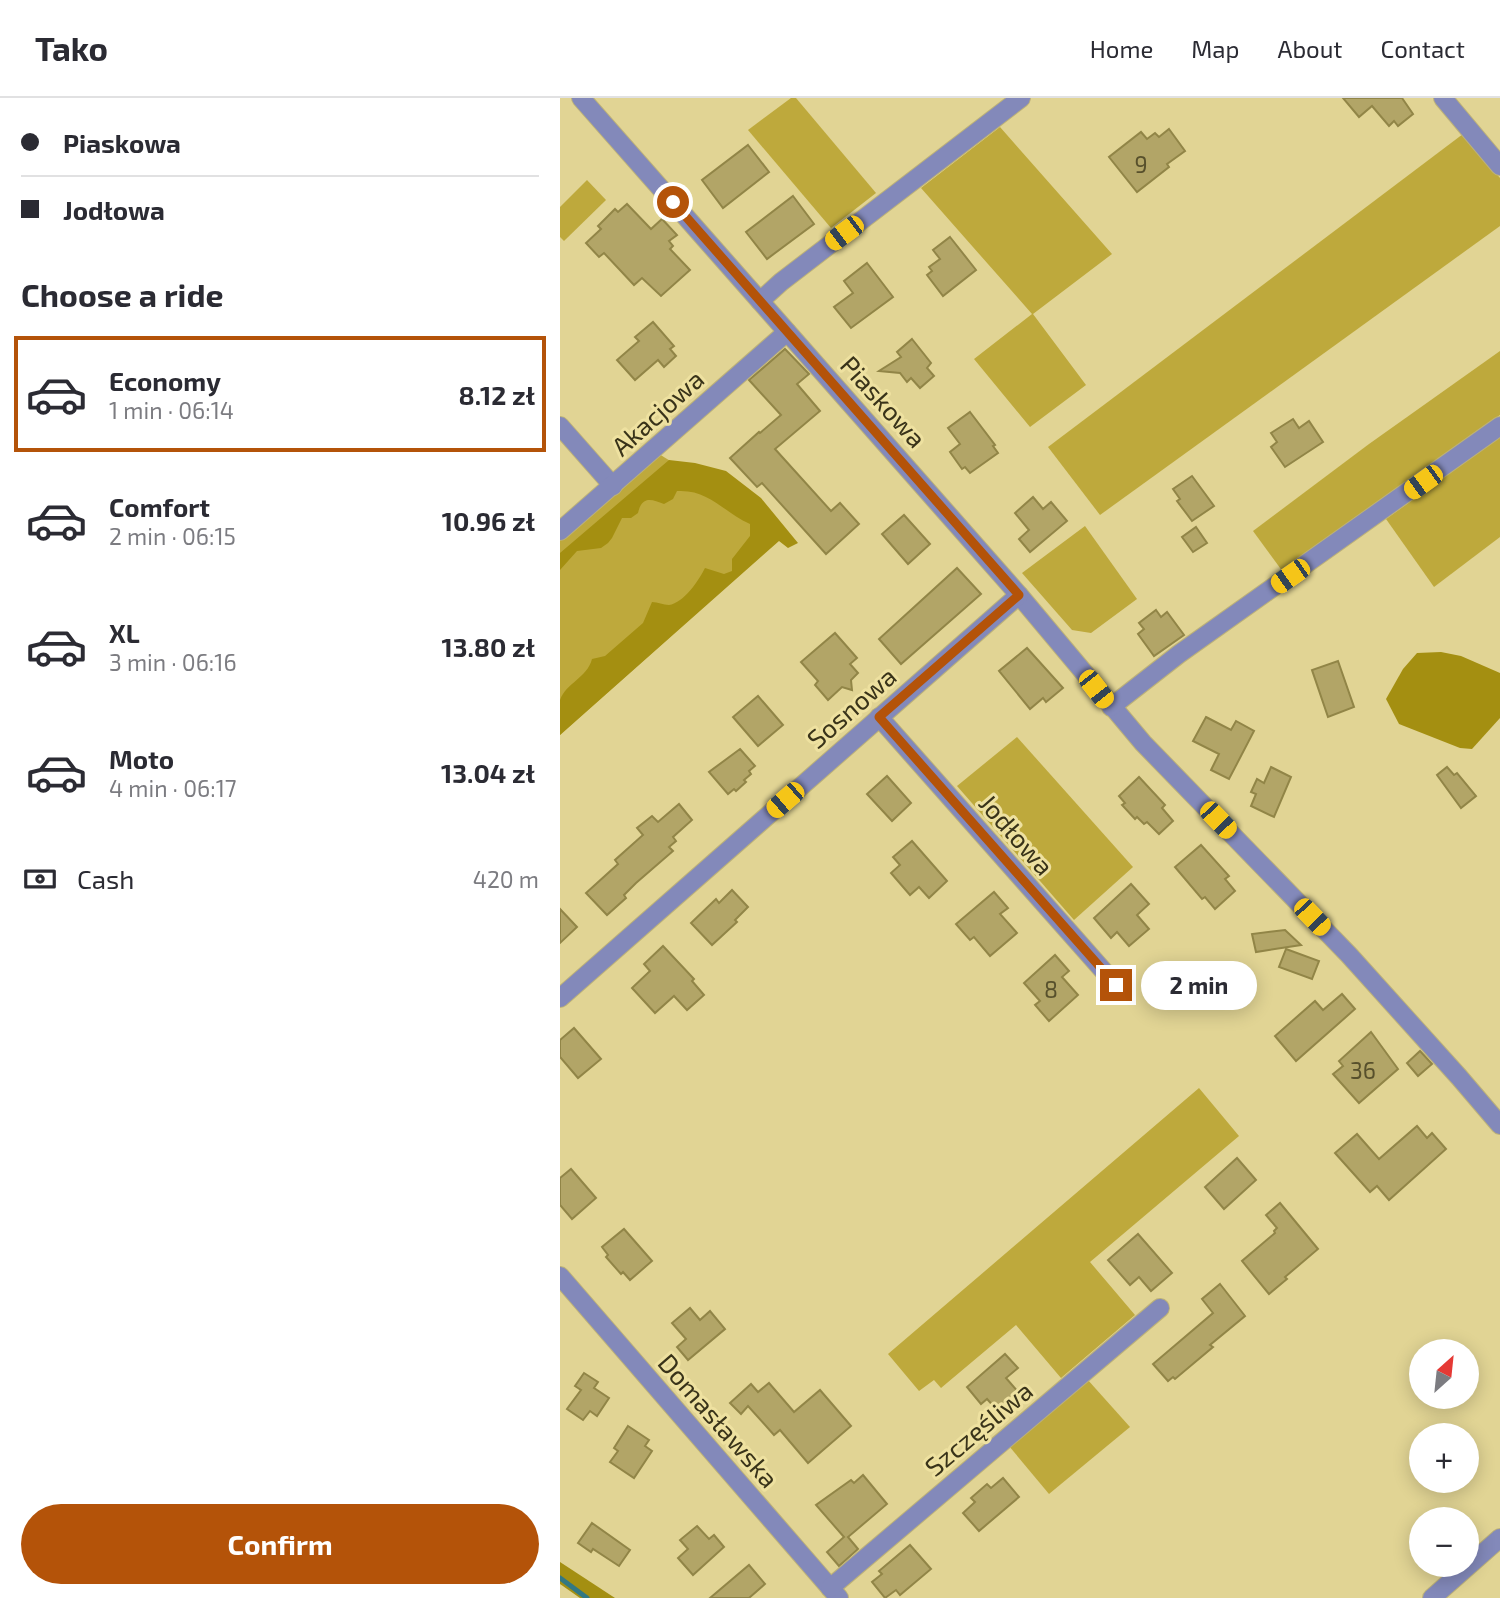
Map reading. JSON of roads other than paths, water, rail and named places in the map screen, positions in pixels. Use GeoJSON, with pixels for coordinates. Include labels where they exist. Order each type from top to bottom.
{"type":"FeatureCollection","features":[{"type":"Feature","properties":{"kind":"street","name":"Piaskowa"},"geometry":{"type":"LineString","coordinates":[[581,98],[1068,651],[1143,743],[1349,955],[1500,1125]]}},
{"type":"Feature","properties":{"kind":"street"},"geometry":{"type":"LineString","coordinates":[[760,301],[1021,98]]}},
{"type":"Feature","properties":{"kind":"street"},"geometry":{"type":"LineString","coordinates":[[1443,98],[1500,166]]}},
{"type":"Feature","properties":{"kind":"street","name":"Akacjowa"},"geometry":{"type":"LineString","coordinates":[[560,531],[787,332]]}},
{"type":"Feature","properties":{"kind":"street"},"geometry":{"type":"LineString","coordinates":[[560,426],[613,486]]}},
{"type":"Feature","properties":{"kind":"street"},"geometry":{"type":"LineString","coordinates":[[1111,707],[1179,654],[1500,426]]}},
{"type":"Feature","properties":{"kind":"street","name":"Sosnowa"},"geometry":{"type":"LineString","coordinates":[[560,998],[1019,595]]}},
{"type":"Feature","properties":{"kind":"street","name":"Jodłowa"},"geometry":{"type":"LineString","coordinates":[[879,717],[1116,985]]}},
{"type":"Feature","properties":{"kind":"street","name":"Domasławska"},"geometry":{"type":"LineString","coordinates":[[560,1276],[834,1593]]}},
{"type":"Feature","properties":{"kind":"street","name":"Szczęśliwa"},"geometry":{"type":"LineString","coordinates":[[834,1593],[1160,1308]]}},
{"type":"Feature","properties":{"kind":"street"},"geometry":{"type":"LineString","coordinates":[[1432,1598],[1500,1538]]}},
{"type":"Feature","properties":{"kind":"waterway"},"geometry":{"type":"LineString","coordinates":[[560,1578],[587,1598]]}}]}
